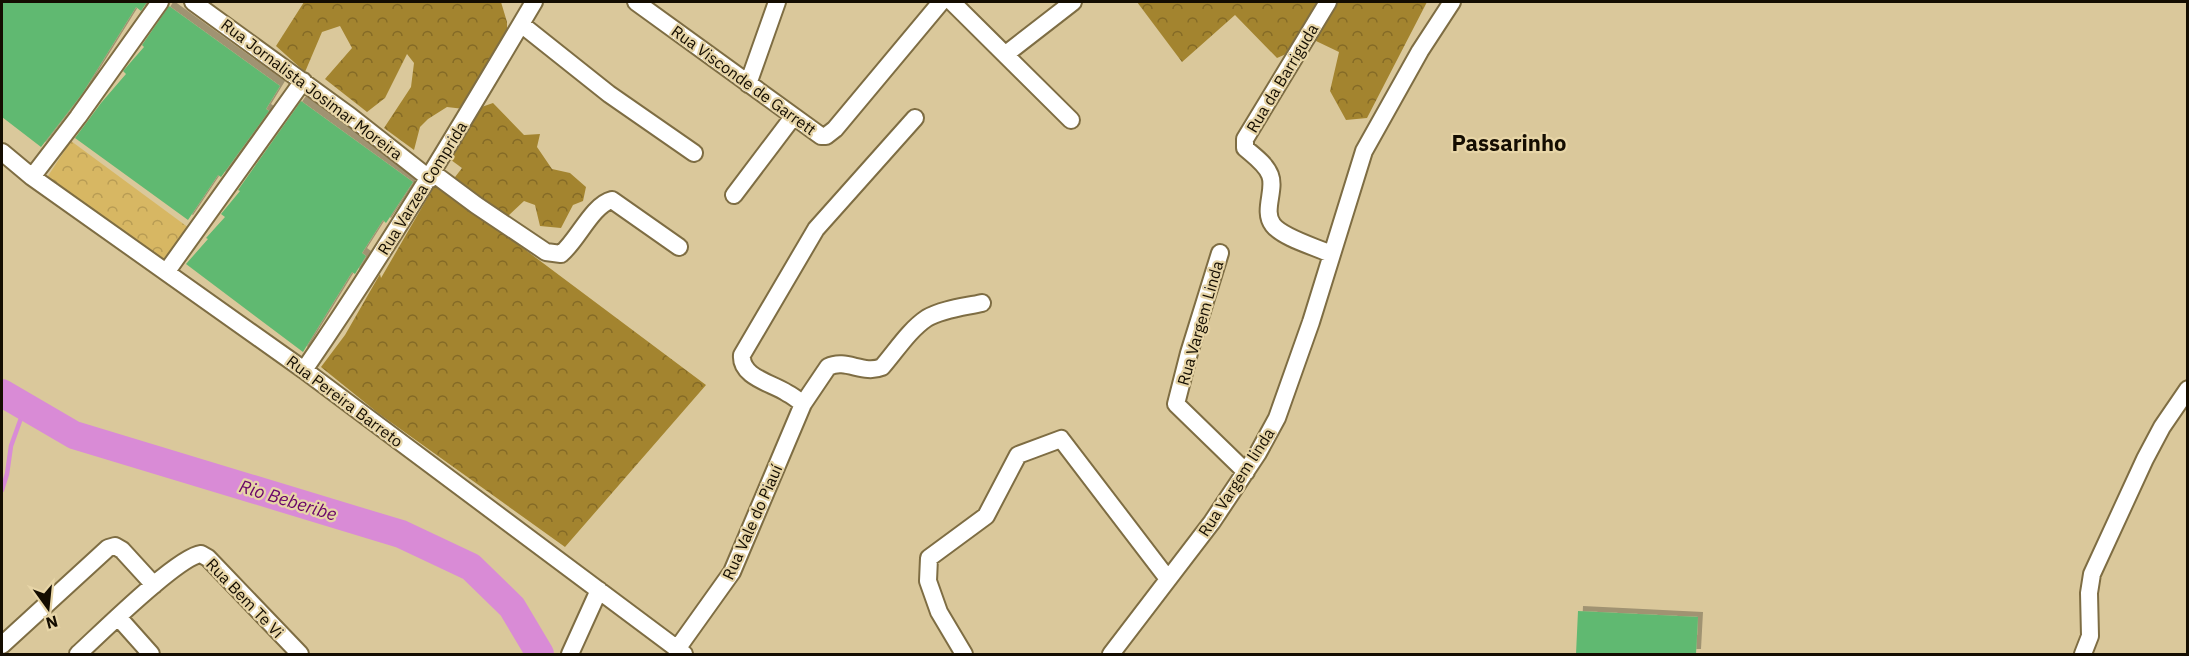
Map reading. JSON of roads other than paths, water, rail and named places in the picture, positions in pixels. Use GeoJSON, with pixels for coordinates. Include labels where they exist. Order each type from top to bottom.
{"type":"FeatureCollection","features":[{"type":"Feature","properties":{"kind":"street"},"geometry":{"type":"LineString","coordinates":[[32,177],[160,2]]}},
{"type":"Feature","properties":{"kind":"street","name":"Rua Varzea Comprida"},"geometry":{"type":"LineString","coordinates":[[304,370],[361,288],[431,176],[534,2]]}},
{"type":"Feature","properties":{"kind":"street","name":"Rua Visconde de Garrett"},"geometry":{"type":"LineString","coordinates":[[636,2],[821,136],[826,136],[835,129],[941,2]]}},
{"type":"Feature","properties":{"kind":"street"},"geometry":{"type":"LineString","coordinates":[[748,84],[777,2]]}},
{"type":"Feature","properties":{"kind":"street"},"geometry":{"type":"LineString","coordinates":[[952,2],[1071,120]]}},
{"type":"Feature","properties":{"kind":"street"},"geometry":{"type":"LineString","coordinates":[[1006,54],[1073,2]]}},
{"type":"Feature","properties":{"kind":"street","name":"Rua da Barriguda"},"geometry":{"type":"LineString","coordinates":[[1328,2],[1245,139],[1245,148],[1271,176],[1269,213],[1273,225],[1331,254]]}},
{"type":"Feature","properties":{"kind":"street","name":"Rua Vargem linda"},"geometry":{"type":"LineString","coordinates":[[1111,654],[1212,522],[1246,472],[1277,418],[1311,322],[1364,151],[1420,51],[1452,2]]}},
{"type":"Feature","properties":{"kind":"street","name":"Rua Jornalista Josimar Moreira"},"geometry":{"type":"LineString","coordinates":[[203,4],[431,176],[546,252],[561,254],[569,247],[599,207],[612,200],[679,247]]}},
{"type":"Feature","properties":{"kind":"street"},"geometry":{"type":"LineString","coordinates":[[521,24],[609,94],[694,153]]}},
{"type":"Feature","properties":{"kind":"street"},"geometry":{"type":"LineString","coordinates":[[167,271],[303,81]]}},
{"type":"Feature","properties":{"kind":"street"},"geometry":{"type":"LineString","coordinates":[[734,195],[793,117]]}},
{"type":"Feature","properties":{"kind":"street"},"geometry":{"type":"LineString","coordinates":[[800,411],[789,393],[743,367],[742,354],[816,229],[915,118]]}},
{"type":"Feature","properties":{"kind":"street","name":"Rua Pereira Barreto"},"geometry":{"type":"LineString","coordinates":[[2,152],[32,177],[304,370],[681,652]]}},
{"type":"Feature","properties":{"kind":"street","name":"Rua Vargem Linda"},"geometry":{"type":"LineString","coordinates":[[1220,253],[1176,404],[1246,472]]}},
{"type":"Feature","properties":{"kind":"street","name":"Rua Vale do Piauí"},"geometry":{"type":"LineString","coordinates":[[681,652],[732,572],[800,411],[828,367],[842,363],[875,370],[882,367],[927,318],[942,312],[982,303]]}},
{"type":"Feature","properties":{"kind":"street"},"geometry":{"type":"LineString","coordinates":[[2084,654],[2090,636],[2091,574],[2145,459],[2187,389]]}},
{"type":"Feature","properties":{"kind":"street"},"geometry":{"type":"LineString","coordinates":[[964,654],[939,612],[928,581],[929,558],[986,516],[1018,455],[1061,439],[1168,579]]}},
{"type":"Feature","properties":{"kind":"street"},"geometry":{"type":"LineString","coordinates":[[8,654],[2,646],[94,558],[115,546],[122,550],[154,585],[78,654]]}},
{"type":"Feature","properties":{"kind":"street","name":"Rua Bem Te Vi"},"geometry":{"type":"LineString","coordinates":[[154,585],[186,559],[201,554],[208,558],[300,654]]}},
{"type":"Feature","properties":{"kind":"street"},"geometry":{"type":"LineString","coordinates":[[570,654],[599,590]]}},
{"type":"Feature","properties":{"kind":"street"},"geometry":{"type":"LineString","coordinates":[[118,617],[151,654]]}},
{"type":"Feature","properties":{"kind":"waterway","name":"Rio Beberibe"},"geometry":{"type":"LineString","coordinates":[[2,393],[74,435],[401,534],[471,567],[512,607],[540,654]]}},
{"type":"Feature","properties":{"kind":"waterway"},"geometry":{"type":"LineString","coordinates":[[2,490],[11,446],[25,407]]}},
{"type":"Feature","properties":{"kind":"district","name":"Passarinho"},"geometry":{"type":"Point","coordinates":[1509,142]}}]}
